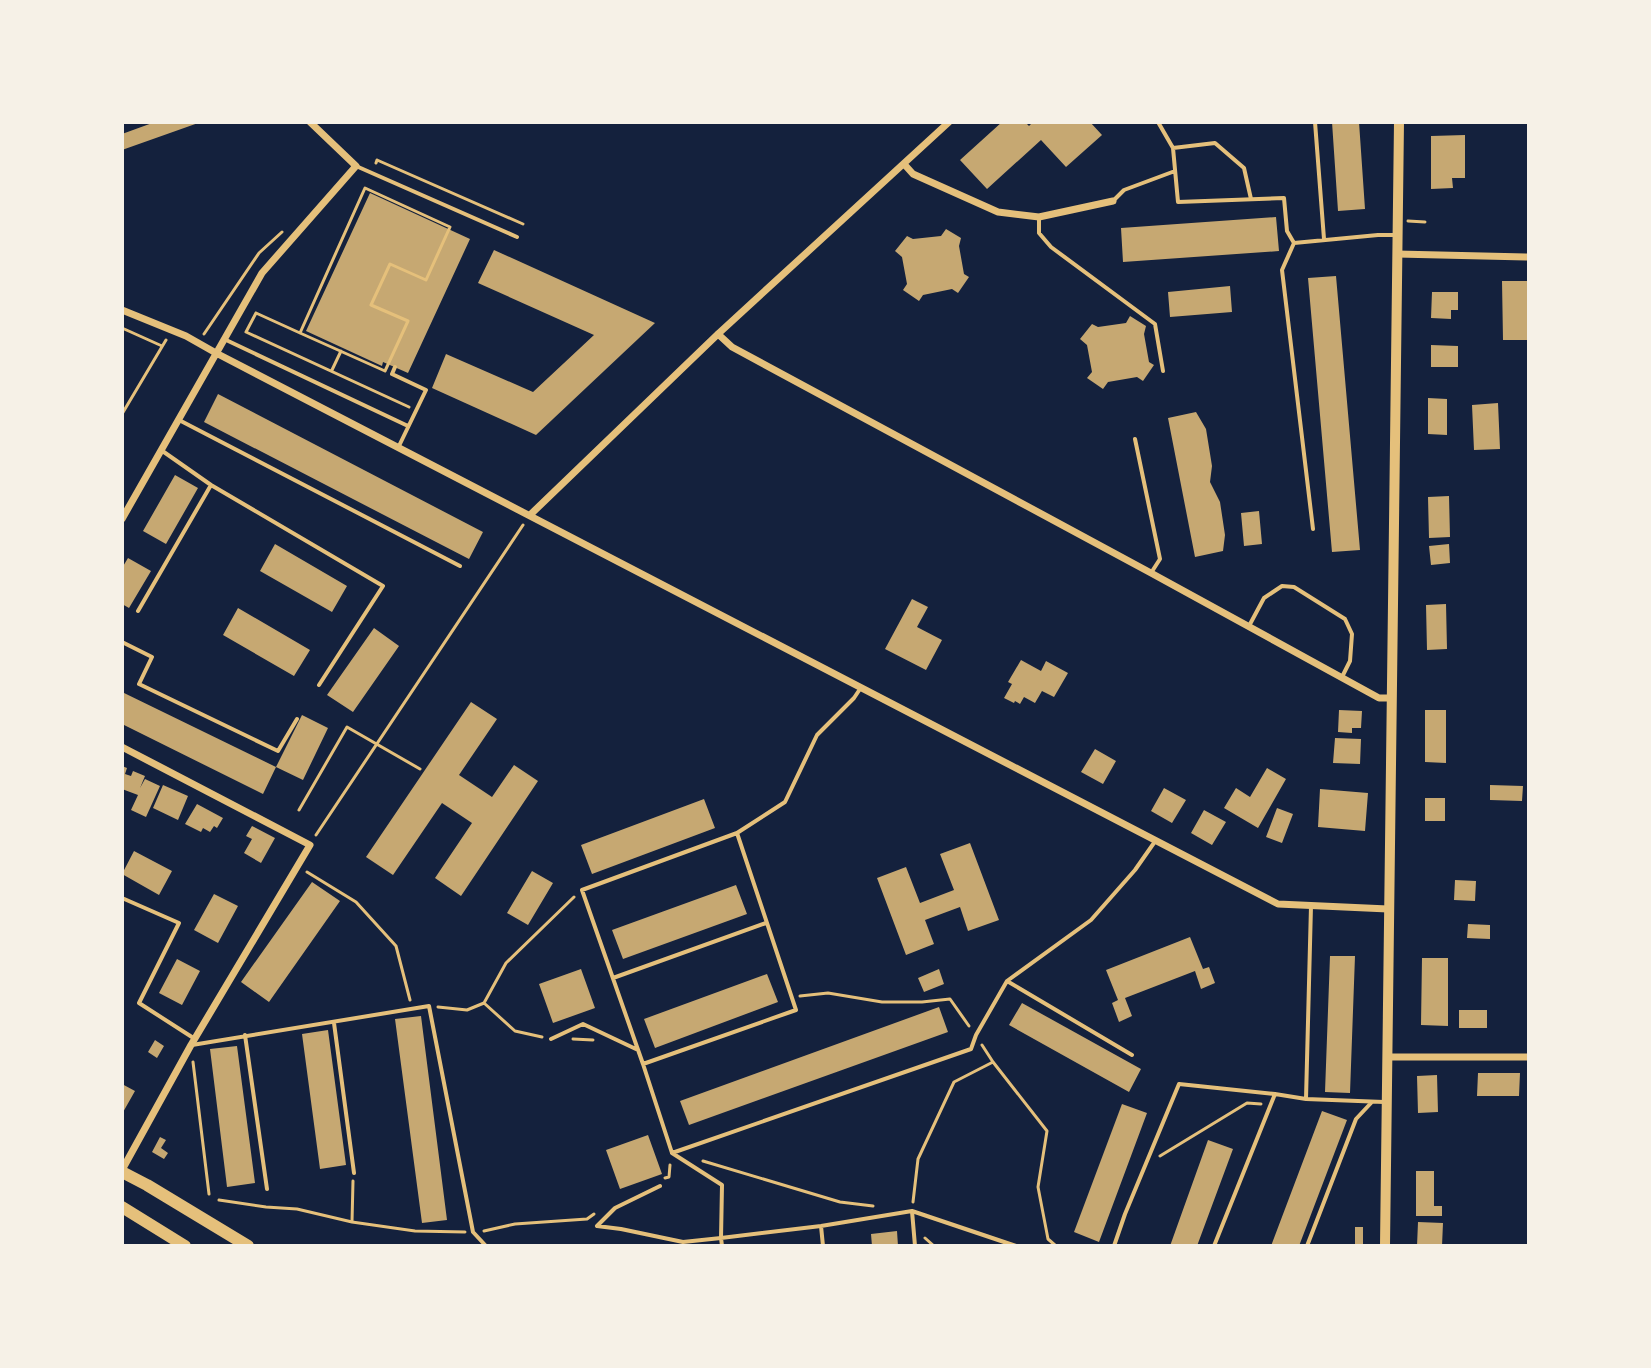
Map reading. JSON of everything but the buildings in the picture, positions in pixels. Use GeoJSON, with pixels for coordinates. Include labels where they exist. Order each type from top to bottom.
{"type":"FeatureCollection","features":[{"type":"Feature","properties":{"kind":"main road"},"geometry":{"type":"LineString","coordinates":[[1385,1246],[1399,122]]}},
{"type":"Feature","properties":{"kind":"main road"},"geometry":{"type":"LineString","coordinates":[[122,1171],[248,1246]]}},
{"type":"Feature","properties":{"kind":"main road"},"geometry":{"type":"LineString","coordinates":[[122,1207],[185,1246]]}},
{"type":"Feature","properties":{"kind":"street"},"geometry":{"type":"LineString","coordinates":[[122,519],[262,273],[356,166],[310,122]]}},
{"type":"Feature","properties":{"kind":"street"},"geometry":{"type":"LineString","coordinates":[[530,515],[718,334],[949,122]]}},
{"type":"Feature","properties":{"kind":"street"},"geometry":{"type":"LineString","coordinates":[[904,164],[913,174],[998,212],[1039,217],[1113,201]]}},
{"type":"Feature","properties":{"kind":"street"},"geometry":{"type":"LineString","coordinates":[[1397,254],[1529,257]]}},
{"type":"Feature","properties":{"kind":"street"},"geometry":{"type":"LineString","coordinates":[[122,310],[186,336],[1278,904],[1388,909]]}},
{"type":"Feature","properties":{"kind":"street"},"geometry":{"type":"LineString","coordinates":[[718,334],[732,347],[1379,698],[1391,698]]}},
{"type":"Feature","properties":{"kind":"street"},"geometry":{"type":"LineString","coordinates":[[122,747],[310,845],[193,1042],[122,1171]]}},
{"type":"Feature","properties":{"kind":"street"},"geometry":{"type":"LineString","coordinates":[[1388,1057],[1529,1057]]}},
{"type":"Feature","properties":{"kind":"lane"},"geometry":{"type":"LineString","coordinates":[[1158,122],[1173,148],[1178,202],[1284,198],[1287,231],[1294,243]]}},
{"type":"Feature","properties":{"kind":"lane"},"geometry":{"type":"LineString","coordinates":[[1315,122],[1324,240]]}},
{"type":"Feature","properties":{"kind":"lane"},"geometry":{"type":"LineString","coordinates":[[1173,148],[1215,143],[1244,168],[1251,199]]}},
{"type":"Feature","properties":{"kind":"lane"},"geometry":{"type":"LineString","coordinates":[[356,166],[517,237]]}},
{"type":"Feature","properties":{"kind":"lane"},"geometry":{"type":"LineString","coordinates":[[1113,201],[1124,190],[1175,171]]}},
{"type":"Feature","properties":{"kind":"lane"},"geometry":{"type":"LineString","coordinates":[[1039,217],[1039,233],[1051,247],[1155,324],[1163,371]]}},
{"type":"Feature","properties":{"kind":"lane"},"geometry":{"type":"LineString","coordinates":[[1294,243],[1397,236]]}},
{"type":"Feature","properties":{"kind":"lane"},"geometry":{"type":"LineString","coordinates":[[1294,243],[1282,270],[1313,529]]}},
{"type":"Feature","properties":{"kind":"lane"},"geometry":{"type":"LineString","coordinates":[[224,339],[408,426]]}},
{"type":"Feature","properties":{"kind":"lane"},"geometry":{"type":"LineString","coordinates":[[395,367],[392,374],[426,390],[398,448]]}},
{"type":"Feature","properties":{"kind":"lane"},"geometry":{"type":"LineString","coordinates":[[179,420],[460,566]]}},
{"type":"Feature","properties":{"kind":"lane"},"geometry":{"type":"LineString","coordinates":[[1135,439],[1160,559],[1151,573]]}},
{"type":"Feature","properties":{"kind":"lane"},"geometry":{"type":"LineString","coordinates":[[161,450],[211,485],[383,586],[319,685]]}},
{"type":"Feature","properties":{"kind":"lane"},"geometry":{"type":"LineString","coordinates":[[138,611],[211,485]]}},
{"type":"Feature","properties":{"kind":"lane"},"geometry":{"type":"LineString","coordinates":[[1249,626],[1264,598],[1282,586],[1294,587],[1345,619],[1352,634],[1350,661],[1342,677]]}},
{"type":"Feature","properties":{"kind":"lane"},"geometry":{"type":"LineString","coordinates":[[122,642],[152,657],[139,684],[278,751],[297,719]]}},
{"type":"Feature","properties":{"kind":"lane"},"geometry":{"type":"LineString","coordinates":[[722,1246],[722,1185],[672,1153],[582,890],[737,833],[785,802],[817,735],[862,687]]}},
{"type":"Feature","properties":{"kind":"lane"},"geometry":{"type":"LineString","coordinates":[[643,1064],[796,1010],[737,833]]}},
{"type":"Feature","properties":{"kind":"lane"},"geometry":{"type":"LineString","coordinates":[[672,1153],[971,1049],[1007,981],[1091,920],[1135,870],[1156,840]]}},
{"type":"Feature","properties":{"kind":"lane"},"geometry":{"type":"LineString","coordinates":[[122,898],[179,923],[139,1003],[193,1042],[334,1023],[429,1006],[473,1232],[486,1246]]}},
{"type":"Feature","properties":{"kind":"lane"},"geometry":{"type":"LineString","coordinates":[[1306,1099],[1311,905]]}},
{"type":"Feature","properties":{"kind":"lane"},"geometry":{"type":"LineString","coordinates":[[613,978],[766,923]]}},
{"type":"Feature","properties":{"kind":"lane"},"geometry":{"type":"LineString","coordinates":[[1007,981],[1132,1055]]}},
{"type":"Feature","properties":{"kind":"lane"},"geometry":{"type":"LineString","coordinates":[[334,1023],[354,1173]]}},
{"type":"Feature","properties":{"kind":"lane"},"geometry":{"type":"LineString","coordinates":[[551,1039],[583,1024],[638,1050]]}},
{"type":"Feature","properties":{"kind":"lane"},"geometry":{"type":"LineString","coordinates":[[245,1035],[267,1189]]}},
{"type":"Feature","properties":{"kind":"lane"},"geometry":{"type":"LineString","coordinates":[[1114,1246],[1179,1084],[1306,1099],[1387,1102]]}},
{"type":"Feature","properties":{"kind":"lane"},"geometry":{"type":"LineString","coordinates":[[1214,1246],[1275,1094]]}},
{"type":"Feature","properties":{"kind":"lane"},"geometry":{"type":"LineString","coordinates":[[1307,1246],[1356,1119],[1371,1103]]}},
{"type":"Feature","properties":{"kind":"lane"},"geometry":{"type":"LineString","coordinates":[[660,1186],[615,1208],[597,1226],[683,1242],[821,1226],[912,1211],[1016,1246]]}},
{"type":"Feature","properties":{"kind":"lane"},"geometry":{"type":"LineString","coordinates":[[912,1211],[915,1246]]}},
{"type":"Feature","properties":{"kind":"lane"},"geometry":{"type":"LineString","coordinates":[[821,1226],[823,1246]]}},
{"type":"Feature","properties":{"kind":"path"},"geometry":{"type":"LineString","coordinates":[[399,169],[523,224]]}},
{"type":"Feature","properties":{"kind":"path"},"geometry":{"type":"LineString","coordinates":[[300,333],[369,178]]}},
{"type":"Feature","properties":{"kind":"path"},"geometry":{"type":"LineString","coordinates":[[365,188],[450,227],[426,280],[390,264],[371,305],[408,321],[385,371],[256,313],[246,332],[416,411]]}},
{"type":"Feature","properties":{"kind":"path"},"geometry":{"type":"LineString","coordinates":[[122,328],[162,346]]}},
{"type":"Feature","properties":{"kind":"path"},"geometry":{"type":"LineString","coordinates":[[122,414],[172,330]]}},
{"type":"Feature","properties":{"kind":"path"},"geometry":{"type":"LineString","coordinates":[[331,371],[341,351]]}},
{"type":"Feature","properties":{"kind":"path"},"geometry":{"type":"LineString","coordinates":[[310,845],[530,515]]}},
{"type":"Feature","properties":{"kind":"path"},"geometry":{"type":"LineString","coordinates":[[299,810],[347,727],[420,769]]}},
{"type":"Feature","properties":{"kind":"path"},"geometry":{"type":"LineString","coordinates":[[296,867],[356,902],[396,946],[412,1009]]}},
{"type":"Feature","properties":{"kind":"path"},"geometry":{"type":"LineString","coordinates":[[429,1006],[467,1010],[484,1003],[506,963],[582,890]]}},
{"type":"Feature","properties":{"kind":"path"},"geometry":{"type":"LineString","coordinates":[[792,997],[828,993],[882,1002],[950,999],[993,1062],[1047,1131],[1038,1187],[1048,1239],[1056,1246]]}},
{"type":"Feature","properties":{"kind":"path"},"geometry":{"type":"LineString","coordinates":[[484,1003],[515,1031],[551,1039],[598,1040]]}},
{"type":"Feature","properties":{"kind":"path"},"geometry":{"type":"LineString","coordinates":[[193,1042],[209,1194]]}},
{"type":"Feature","properties":{"kind":"path"},"geometry":{"type":"LineString","coordinates":[[1158,1156],[1247,1103],[1270,1105]]}},
{"type":"Feature","properties":{"kind":"path"},"geometry":{"type":"LineString","coordinates":[[352,1222],[354,1173]]}}]}
